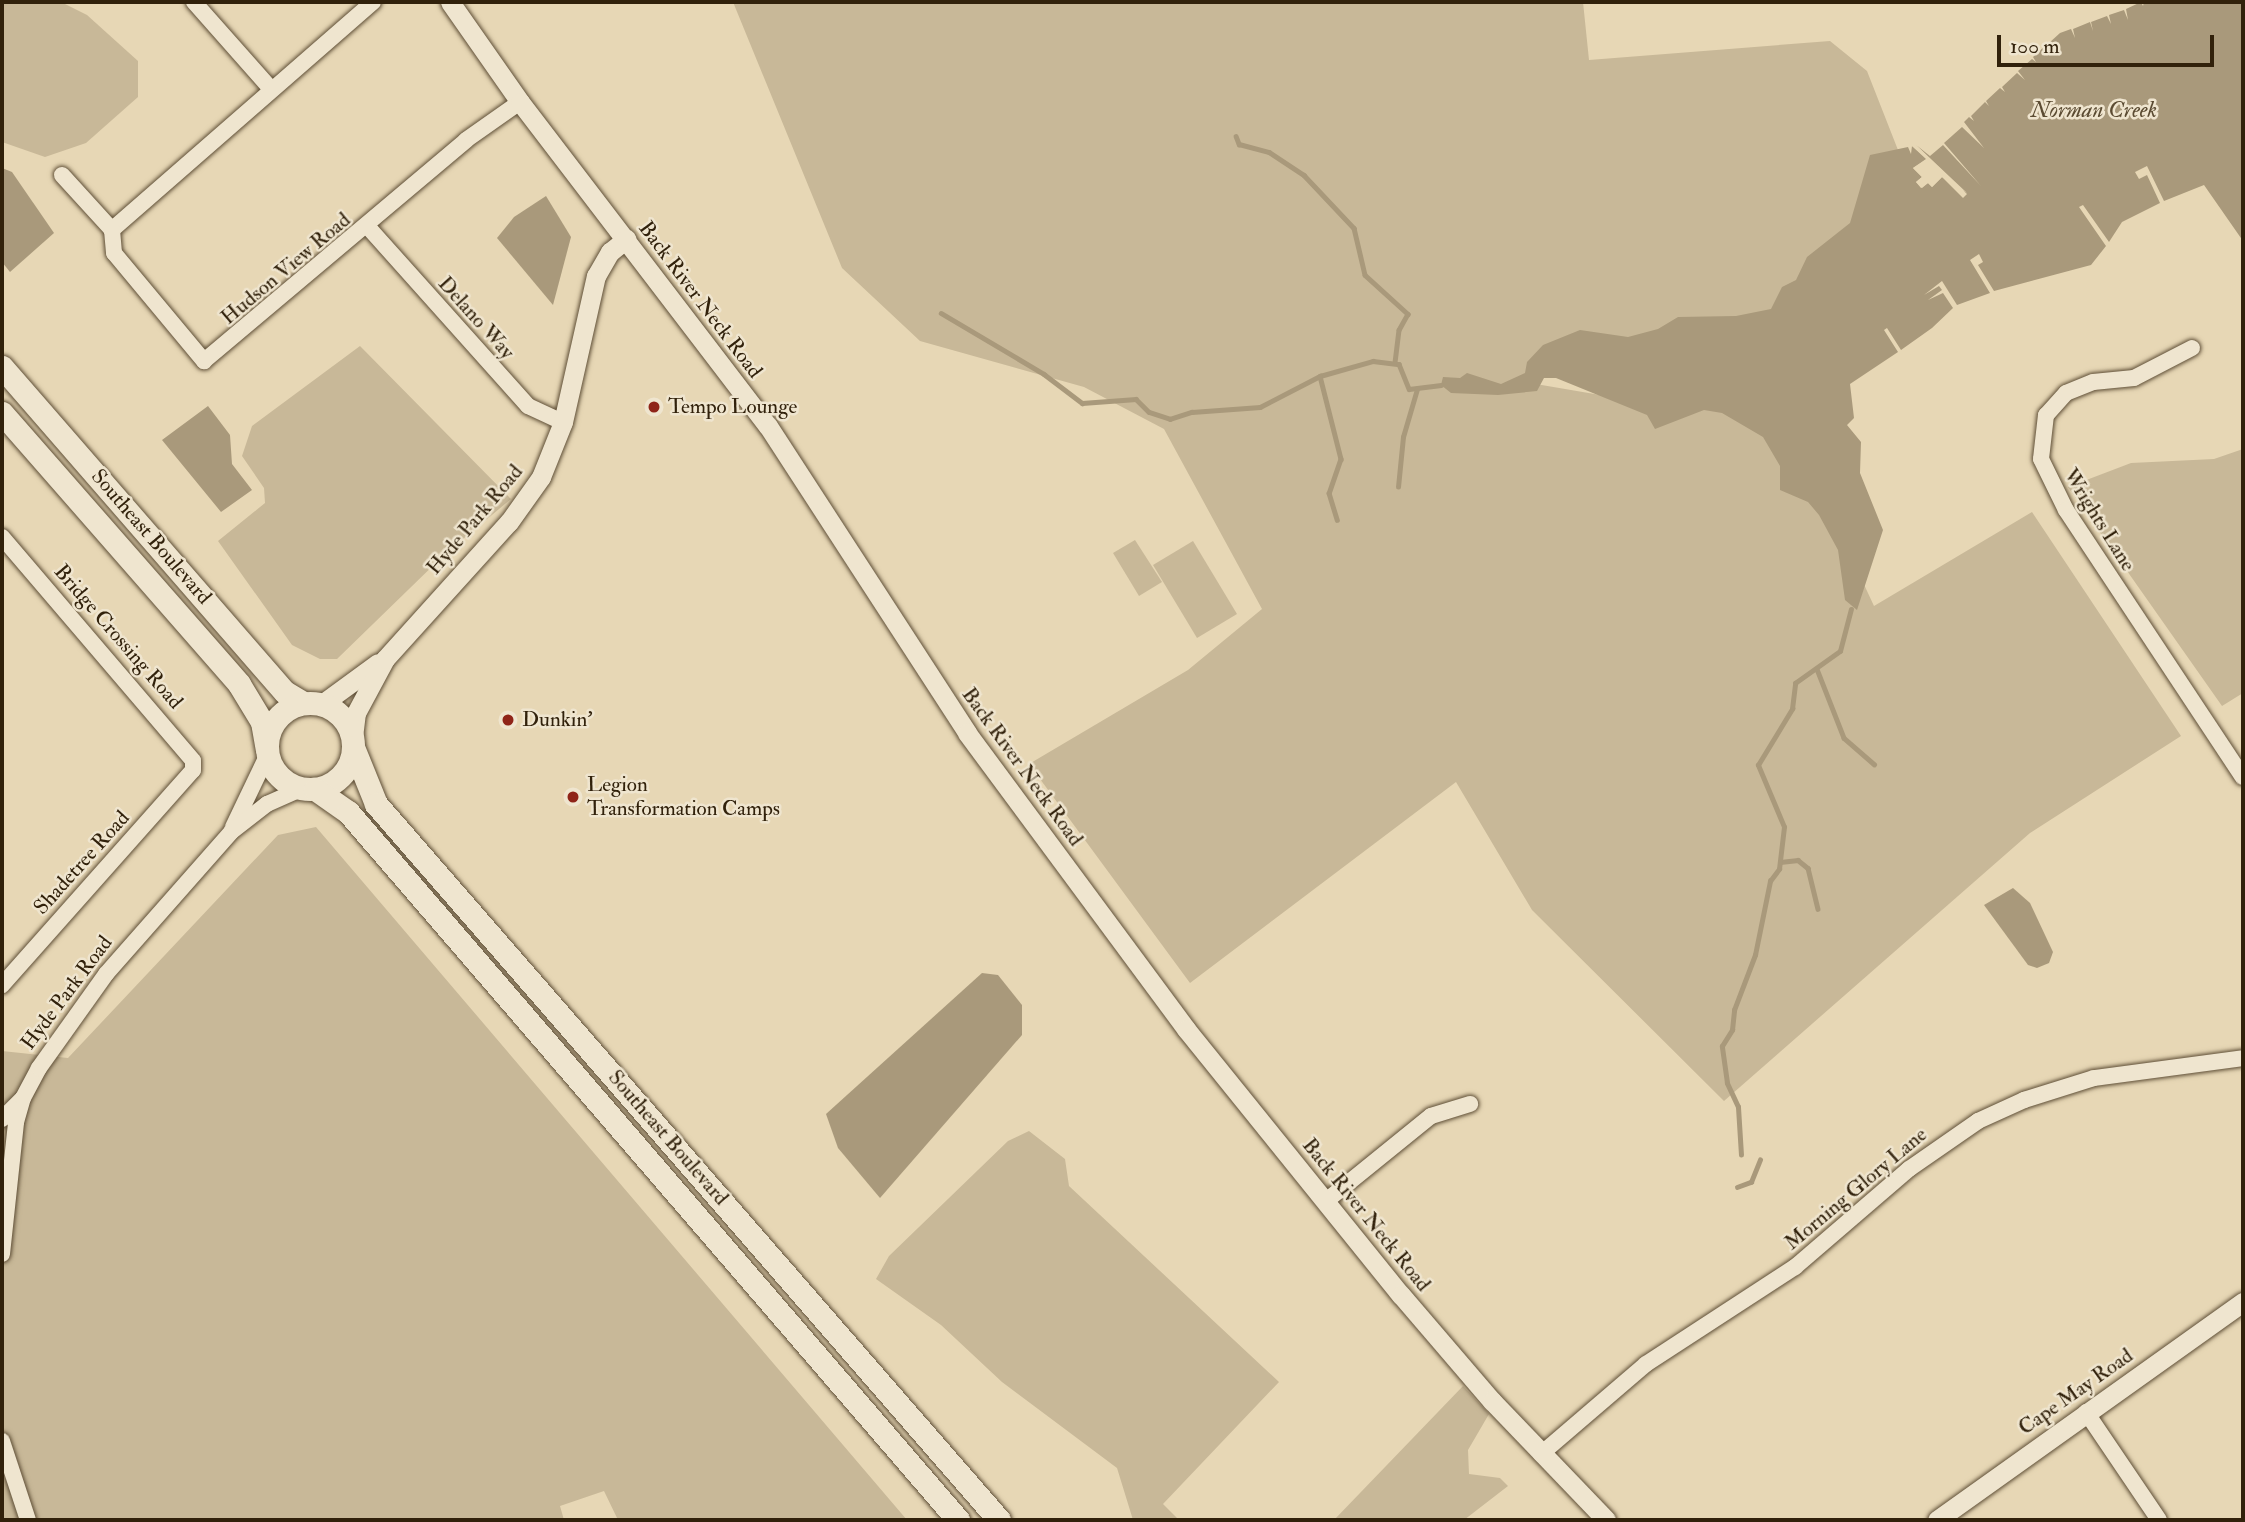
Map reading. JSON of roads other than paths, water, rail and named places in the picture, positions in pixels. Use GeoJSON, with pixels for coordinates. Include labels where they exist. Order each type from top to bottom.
{"type":"FeatureCollection","features":[{"type":"Feature","properties":{"kind":"main road","name":"Southeast Boulevard"},"geometry":{"type":"LineString","coordinates":[[2,367],[285,692],[312,704]]}},
{"type":"Feature","properties":{"kind":"main road","name":"Southeast Boulevard"},"geometry":{"type":"LineString","coordinates":[[2,413],[239,684],[262,722],[267,752]]}},
{"type":"Feature","properties":{"kind":"main road"},"geometry":{"type":"LineString","coordinates":[[312,704],[340,714],[353,742],[349,766],[308,789],[285,782],[267,752],[273,724],[285,711],[312,704]]}},
{"type":"Feature","properties":{"kind":"main road","name":"Southeast Boulevard"},"geometry":{"type":"LineString","coordinates":[[353,742],[376,804],[999,1520]]}},
{"type":"Feature","properties":{"kind":"main road","name":"Southeast Boulevard"},"geometry":{"type":"LineString","coordinates":[[308,789],[348,812],[958,1520]]}},
{"type":"Feature","properties":{"kind":"street"},"geometry":{"type":"LineString","coordinates":[[194,2],[271,89]]}},
{"type":"Feature","properties":{"kind":"street"},"geometry":{"type":"LineString","coordinates":[[112,229],[373,2]]}},
{"type":"Feature","properties":{"kind":"street","name":"Back River Neck Road"},"geometry":{"type":"LineString","coordinates":[[450,2],[520,102],[799,471],[967,733],[1186,1029],[1326,1201],[1541,1454],[1606,1520]]}},
{"type":"Feature","properties":{"kind":"street","name":"Hudson View Road"},"geometry":{"type":"LineString","coordinates":[[62,174],[112,229],[114,253],[204,362],[368,227],[466,140],[520,102]]}},
{"type":"Feature","properties":{"kind":"street","name":"Delano Way"},"geometry":{"type":"LineString","coordinates":[[368,227],[528,406],[563,422]]}},
{"type":"Feature","properties":{"kind":"street","name":"Hyde Park Road"},"geometry":{"type":"LineString","coordinates":[[353,742],[356,713],[385,659],[529,496],[563,422],[596,276],[610,252],[626,239]]}},
{"type":"Feature","properties":{"kind":"street","name":"Wrights Lane"},"geometry":{"type":"LineString","coordinates":[[2192,348],[2134,378],[2093,382],[2066,393],[2046,415],[2041,459],[2066,510],[2243,777]]}},
{"type":"Feature","properties":{"kind":"street","name":"Bridge Crossing Road"},"geometry":{"type":"LineString","coordinates":[[2,537],[174,734],[193,761],[193,770]]}},
{"type":"Feature","properties":{"kind":"street","name":"Hyde Park Road"},"geometry":{"type":"LineString","coordinates":[[312,704],[385,659]]}},
{"type":"Feature","properties":{"kind":"street","name":"Hyde Park Road"},"geometry":{"type":"LineString","coordinates":[[231,832],[267,752]]}},
{"type":"Feature","properties":{"kind":"street","name":"Shadetree Road"},"geometry":{"type":"LineString","coordinates":[[2,985],[193,770]]}},
{"type":"Feature","properties":{"kind":"street","name":"Hyde Park Road"},"geometry":{"type":"LineString","coordinates":[[2,1254],[13,1141],[23,1098],[106,974],[231,832],[267,804],[308,789]]}},
{"type":"Feature","properties":{"kind":"street","name":"Morning Glory Lane"},"geometry":{"type":"LineString","coordinates":[[1541,1454],[1646,1364],[1795,1267],[1909,1169],[1978,1121],[2024,1100],[2094,1078],[2243,1058]]}},
{"type":"Feature","properties":{"kind":"street"},"geometry":{"type":"LineString","coordinates":[[2,1119],[23,1098]]}},
{"type":"Feature","properties":{"kind":"street"},"geometry":{"type":"LineString","coordinates":[[1326,1201],[1431,1116],[1470,1104]]}},
{"type":"Feature","properties":{"kind":"street","name":"Cape May Road"},"geometry":{"type":"LineString","coordinates":[[1937,1520],[2243,1302]]}},
{"type":"Feature","properties":{"kind":"street"},"geometry":{"type":"LineString","coordinates":[[2086,1412],[2159,1520]]}},
{"type":"Feature","properties":{"kind":"street"},"geometry":{"type":"LineString","coordinates":[[2,1441],[28,1520]]}},
{"type":"Feature","properties":{"kind":"water","name":"Norman Creek"},"geometry":{"type":"Polygon","coordinates":[[[2141,2],[2143,6],[2144,2],[2243,2],[2243,241],[2204,185],[2164,201],[2147,166],[2135,172],[2139,179],[2147,175],[2160,203],[2122,222],[2109,242],[2083,205],[2079,207],[2106,246],[2091,265],[1994,291],[1978,265],[1983,262],[1979,254],[1970,260],[1990,293],[1957,305],[1942,281],[1924,295],[1939,286],[1942,290],[1928,300],[1943,293],[1953,308],[1932,328],[1901,350],[1887,328],[1884,330],[1898,352],[1850,384],[1854,418],[1847,425],[1861,442],[1860,473],[1883,530],[1857,610],[1845,600],[1838,550],[1819,515],[1808,502],[1780,490],[1780,466],[1763,437],[1722,413],[1704,410],[1655,429],[1647,415],[1556,378],[1544,378],[1537,391],[1498,395],[1451,393],[1441,385],[1443,377],[1460,378],[1467,373],[1501,384],[1525,373],[1527,362],[1543,345],[1580,330],[1628,337],[1658,329],[1678,317],[1736,316],[1771,309],[1782,287],[1796,280],[1807,257],[1850,223],[1870,155],[1908,147],[1911,154],[1912,146],[1927,159],[1913,168],[1922,177],[1916,182],[1921,188],[1928,183],[1932,187],[1942,177],[1967,193],[1916,145],[1930,156],[1943,145],[1981,186],[1944,143],[1962,127],[1984,148],[1964,122],[1969,117],[1974,121],[1971,116],[1985,102],[1989,106],[1986,101],[2000,88],[2005,92],[2002,87],[2017,73],[2025,80],[2018,71],[2032,59],[2036,62],[2033,57],[2047,44],[2052,47],[2049,43],[2060,33],[2071,29],[2075,38],[2073,29],[2090,22],[2093,31],[2091,22],[2107,16],[2111,24],[2109,15],[2124,10],[2128,20],[2126,9],[2141,2]]]}},
{"type":"Feature","properties":{"kind":"water"},"geometry":{"type":"Polygon","coordinates":[[[2,168],[12,172],[54,233],[10,272],[2,262],[2,168]]]}},
{"type":"Feature","properties":{"kind":"water"},"geometry":{"type":"Polygon","coordinates":[[[546,196],[571,237],[553,305],[497,238],[514,217],[546,196]]]}},
{"type":"Feature","properties":{"kind":"water"},"geometry":{"type":"Polygon","coordinates":[[[208,406],[230,435],[232,464],[252,490],[221,512],[162,440],[208,406]]]}},
{"type":"Feature","properties":{"kind":"water"},"geometry":{"type":"Polygon","coordinates":[[[2013,888],[2030,903],[2053,952],[2049,963],[2037,968],[2028,965],[1984,905],[2013,888]]]}},
{"type":"Feature","properties":{"kind":"water"},"geometry":{"type":"Polygon","coordinates":[[[982,973],[998,975],[1022,1005],[1022,1035],[880,1198],[838,1148],[826,1114],[982,973]]]}},
{"type":"Feature","properties":{"kind":"waterway"},"geometry":{"type":"LineString","coordinates":[[1236,136],[1239,144],[1269,152],[1304,175],[1354,228],[1365,275],[1408,314],[1399,330],[1395,361]]}},
{"type":"Feature","properties":{"kind":"waterway"},"geometry":{"type":"LineString","coordinates":[[941,313],[1044,374],[1082,403],[1136,399],[1149,412],[1170,419],[1192,412],[1260,407],[1320,376],[1373,361],[1399,364],[1409,389],[1441,385]]}},
{"type":"Feature","properties":{"kind":"waterway"},"geometry":{"type":"LineString","coordinates":[[1320,376],[1341,459],[1329,493],[1337,520]]}},
{"type":"Feature","properties":{"kind":"waterway"},"geometry":{"type":"LineString","coordinates":[[1398,487],[1403,437],[1417,389]]}},
{"type":"Feature","properties":{"kind":"waterway"},"geometry":{"type":"LineString","coordinates":[[1741,1155],[1738,1107],[1727,1083],[1722,1046],[1732,1030],[1734,1010],[1755,955],[1770,881],[1779,869],[1784,827],[1758,765],[1792,709],[1795,683],[1840,651],[1851,609]]}},
{"type":"Feature","properties":{"kind":"waterway"},"geometry":{"type":"LineString","coordinates":[[1817,669],[1844,738],[1874,764]]}},
{"type":"Feature","properties":{"kind":"waterway"},"geometry":{"type":"LineString","coordinates":[[1780,862],[1798,860],[1808,868],[1818,909]]}},
{"type":"Feature","properties":{"kind":"waterway"},"geometry":{"type":"LineString","coordinates":[[1737,1187],[1751,1182],[1760,1160]]}},
{"type":"Feature","properties":{"kind":"place","name":"Tempo Lounge"},"geometry":{"type":"Point","coordinates":[654,407]}},
{"type":"Feature","properties":{"kind":"place","name":"Dunkin'"},"geometry":{"type":"Point","coordinates":[508,720]}},
{"type":"Feature","properties":{"kind":"place","name":"Legion Transformation Camps"},"geometry":{"type":"Point","coordinates":[573,797]}}]}
